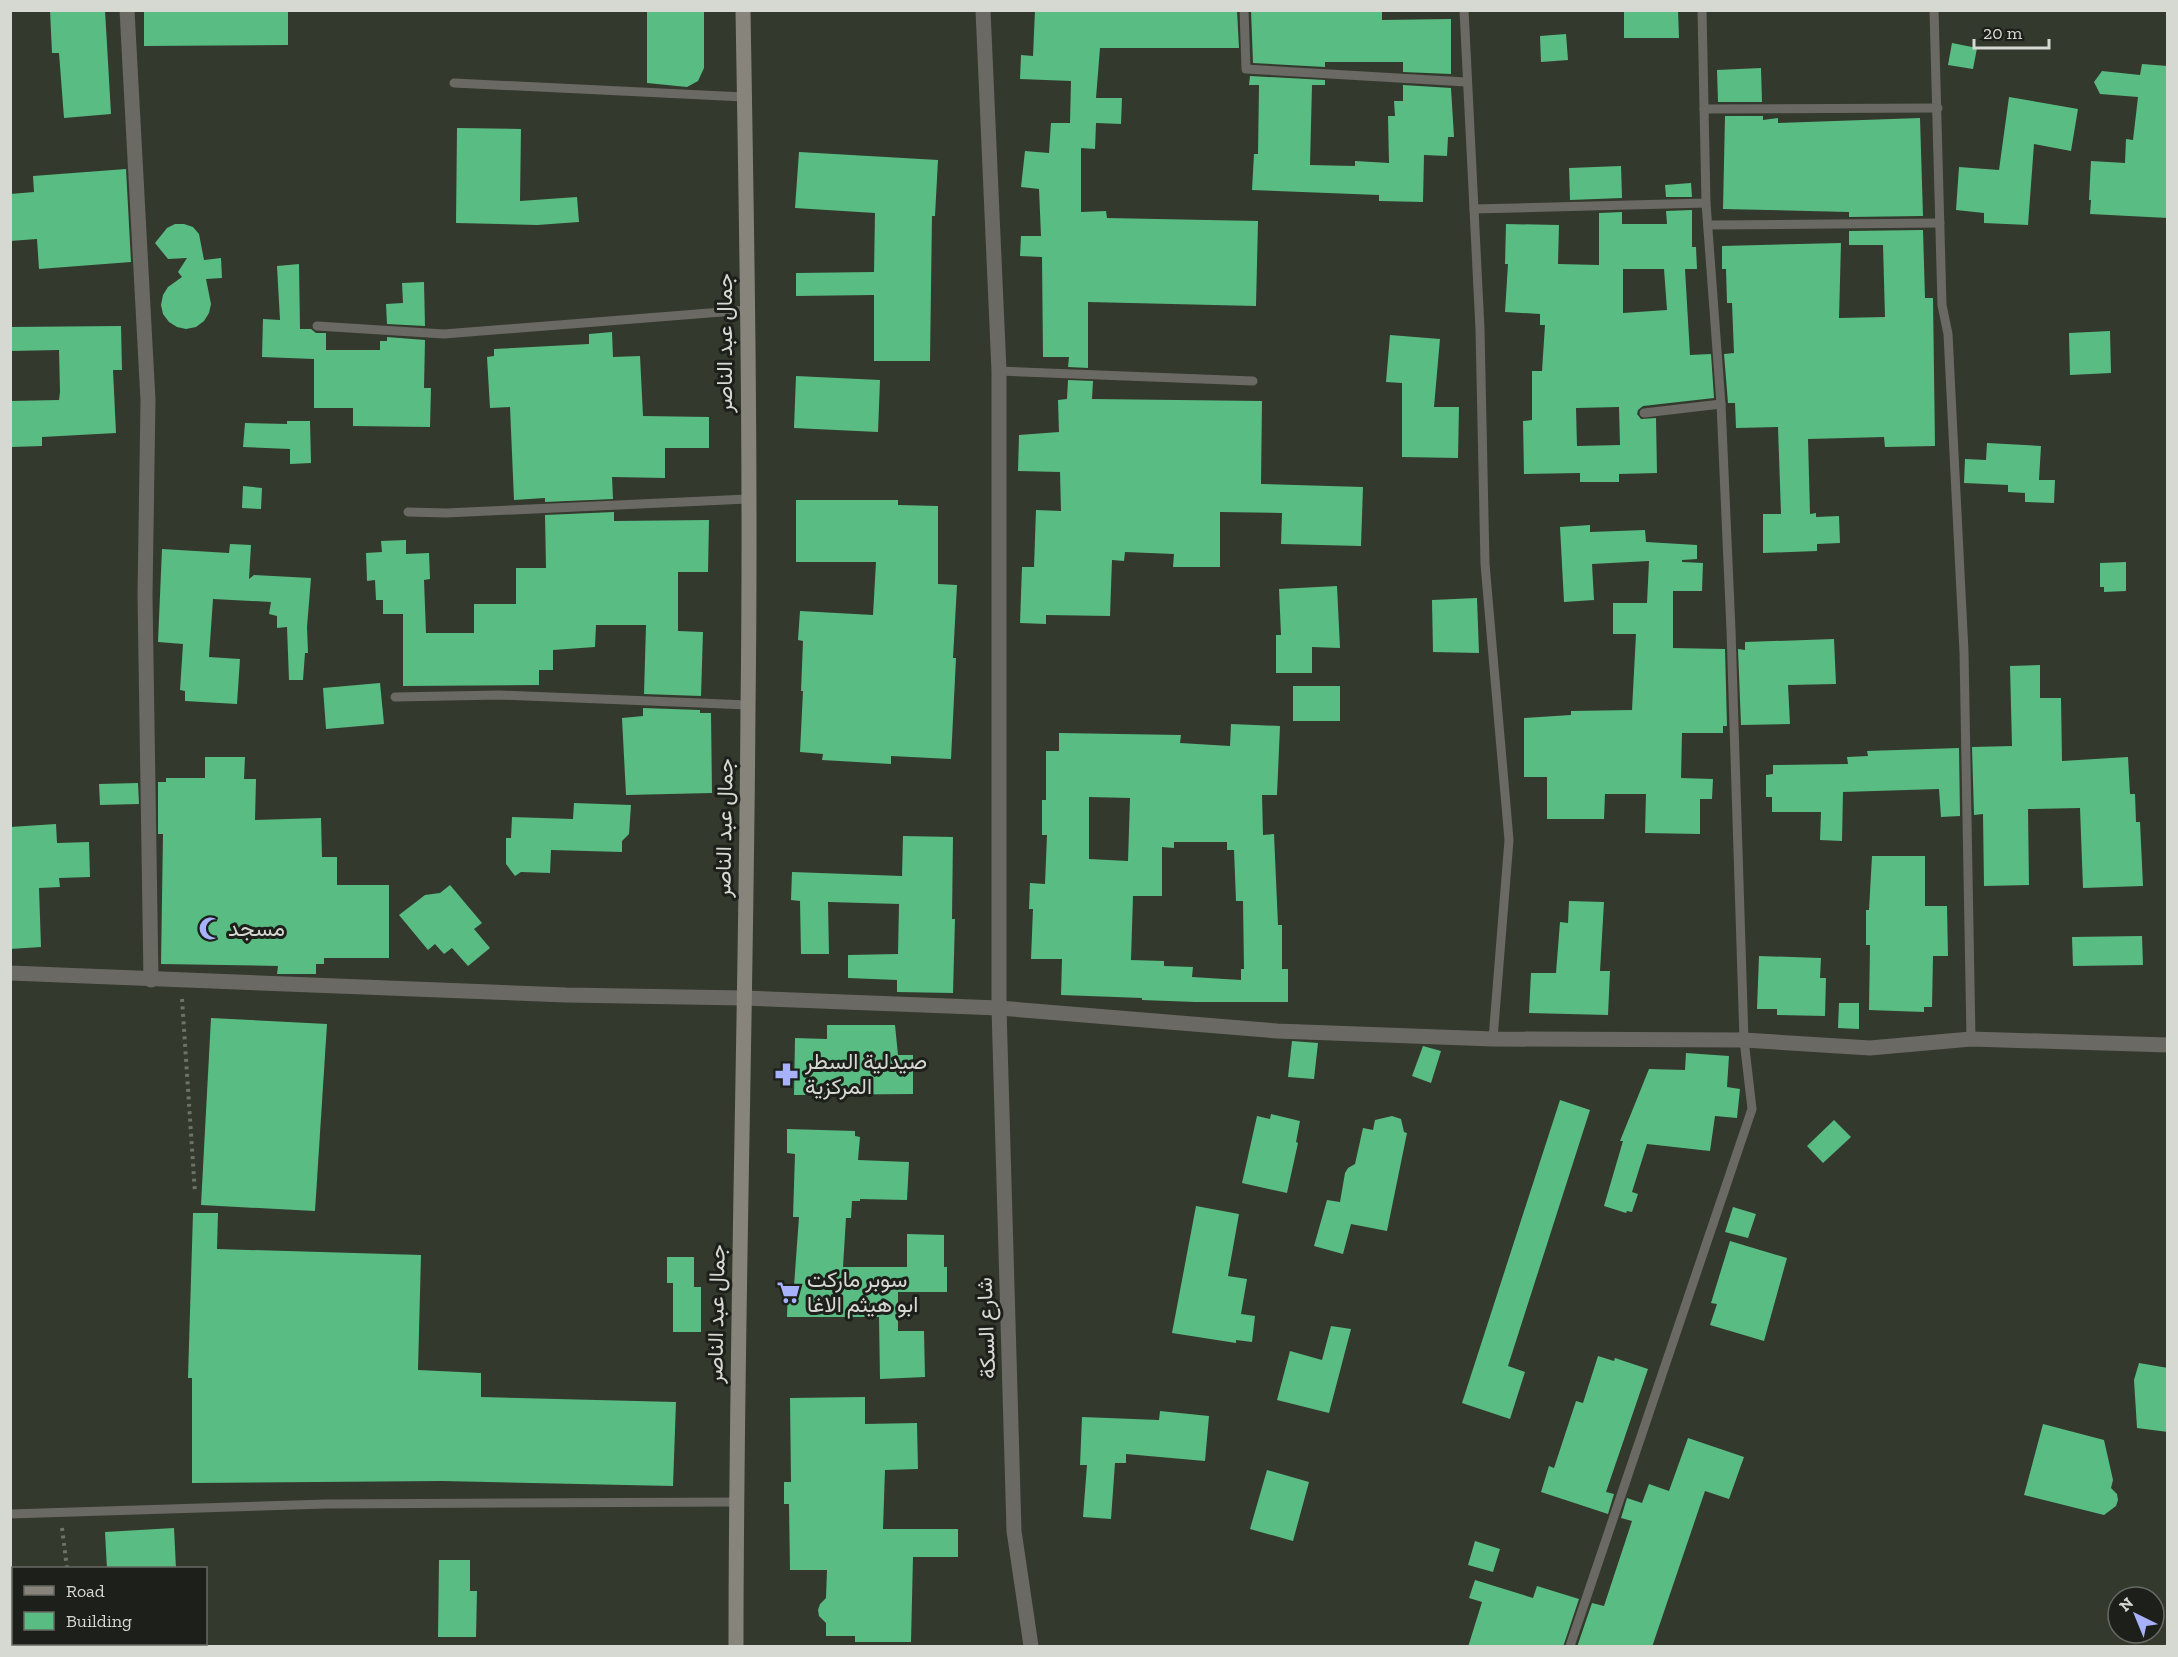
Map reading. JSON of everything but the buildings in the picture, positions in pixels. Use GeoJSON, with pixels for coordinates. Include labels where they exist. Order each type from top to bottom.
{"type":"FeatureCollection","features":[{"type":"Feature","properties":{"kind":"main road","name":"جمال عبد الناصر"},"geometry":{"type":"LineString","coordinates":[[736,1647],[736,1502],[748,705],[747,310],[742,10]]}},
{"type":"Feature","properties":{"kind":"street"},"geometry":{"type":"LineString","coordinates":[[127,10],[148,400],[145,595],[151,980]]}},
{"type":"Feature","properties":{"kind":"street","name":"شارع السكة"},"geometry":{"type":"LineString","coordinates":[[983,10],[999,370],[999,1008],[1014,1531],[1031,1647]]}},
{"type":"Feature","properties":{"kind":"street"},"geometry":{"type":"LineString","coordinates":[[10,973],[566,995],[744,998],[999,1008],[1276,1030],[1493,1039],[1744,1040],[1869,1048],[1971,1039],[2168,1045]]}},
{"type":"Feature","properties":{"kind":"lane"},"geometry":{"type":"LineString","coordinates":[[1244,10],[1246,69],[1466,82]]}},
{"type":"Feature","properties":{"kind":"lane"},"geometry":{"type":"LineString","coordinates":[[1464,10],[1480,329],[1485,564],[1509,840],[1493,1039]]}},
{"type":"Feature","properties":{"kind":"lane"},"geometry":{"type":"LineString","coordinates":[[1570,1647],[1752,1109],[1744,1040],[1722,404],[1706,203],[1702,10]]}},
{"type":"Feature","properties":{"kind":"lane"},"geometry":{"type":"LineString","coordinates":[[1934,10],[1942,305],[1948,334],[1964,652],[1971,1039]]}},
{"type":"Feature","properties":{"kind":"lane"},"geometry":{"type":"LineString","coordinates":[[454,84],[744,97]]}},
{"type":"Feature","properties":{"kind":"lane"},"geometry":{"type":"LineString","coordinates":[[1704,109],[1938,108]]}},
{"type":"Feature","properties":{"kind":"lane"},"geometry":{"type":"LineString","coordinates":[[1474,209],[1706,203]]}},
{"type":"Feature","properties":{"kind":"lane"},"geometry":{"type":"LineString","coordinates":[[1708,225],[1940,223]]}},
{"type":"Feature","properties":{"kind":"lane"},"geometry":{"type":"LineString","coordinates":[[317,326],[444,334],[747,310]]}},
{"type":"Feature","properties":{"kind":"lane"},"geometry":{"type":"LineString","coordinates":[[999,370],[1253,381]]}},
{"type":"Feature","properties":{"kind":"lane"},"geometry":{"type":"LineString","coordinates":[[1644,413],[1722,404]]}},
{"type":"Feature","properties":{"kind":"lane"},"geometry":{"type":"LineString","coordinates":[[408,512],[446,513],[748,499]]}},
{"type":"Feature","properties":{"kind":"lane"},"geometry":{"type":"LineString","coordinates":[[395,697],[500,695],[748,705]]}},
{"type":"Feature","properties":{"kind":"lane"},"geometry":{"type":"LineString","coordinates":[[10,1514],[326,1504],[736,1502]]}},
{"type":"Feature","properties":{"kind":"path"},"geometry":{"type":"LineString","coordinates":[[181,980],[195,1193]]}},
{"type":"Feature","properties":{"kind":"path"},"geometry":{"type":"LineString","coordinates":[[60,1512],[67,1567]]}},
{"type":"Feature","properties":{"kind":"place","name":"مسجد"},"geometry":{"type":"Point","coordinates":[210,928]}},
{"type":"Feature","properties":{"kind":"place","name":"صيدلية السطر المركزية"},"geometry":{"type":"Point","coordinates":[787,1074]}},
{"type":"Feature","properties":{"kind":"place","name":"سوبر ماركت ابو هيثم الاغا"},"geometry":{"type":"Point","coordinates":[789,1292]}}]}
